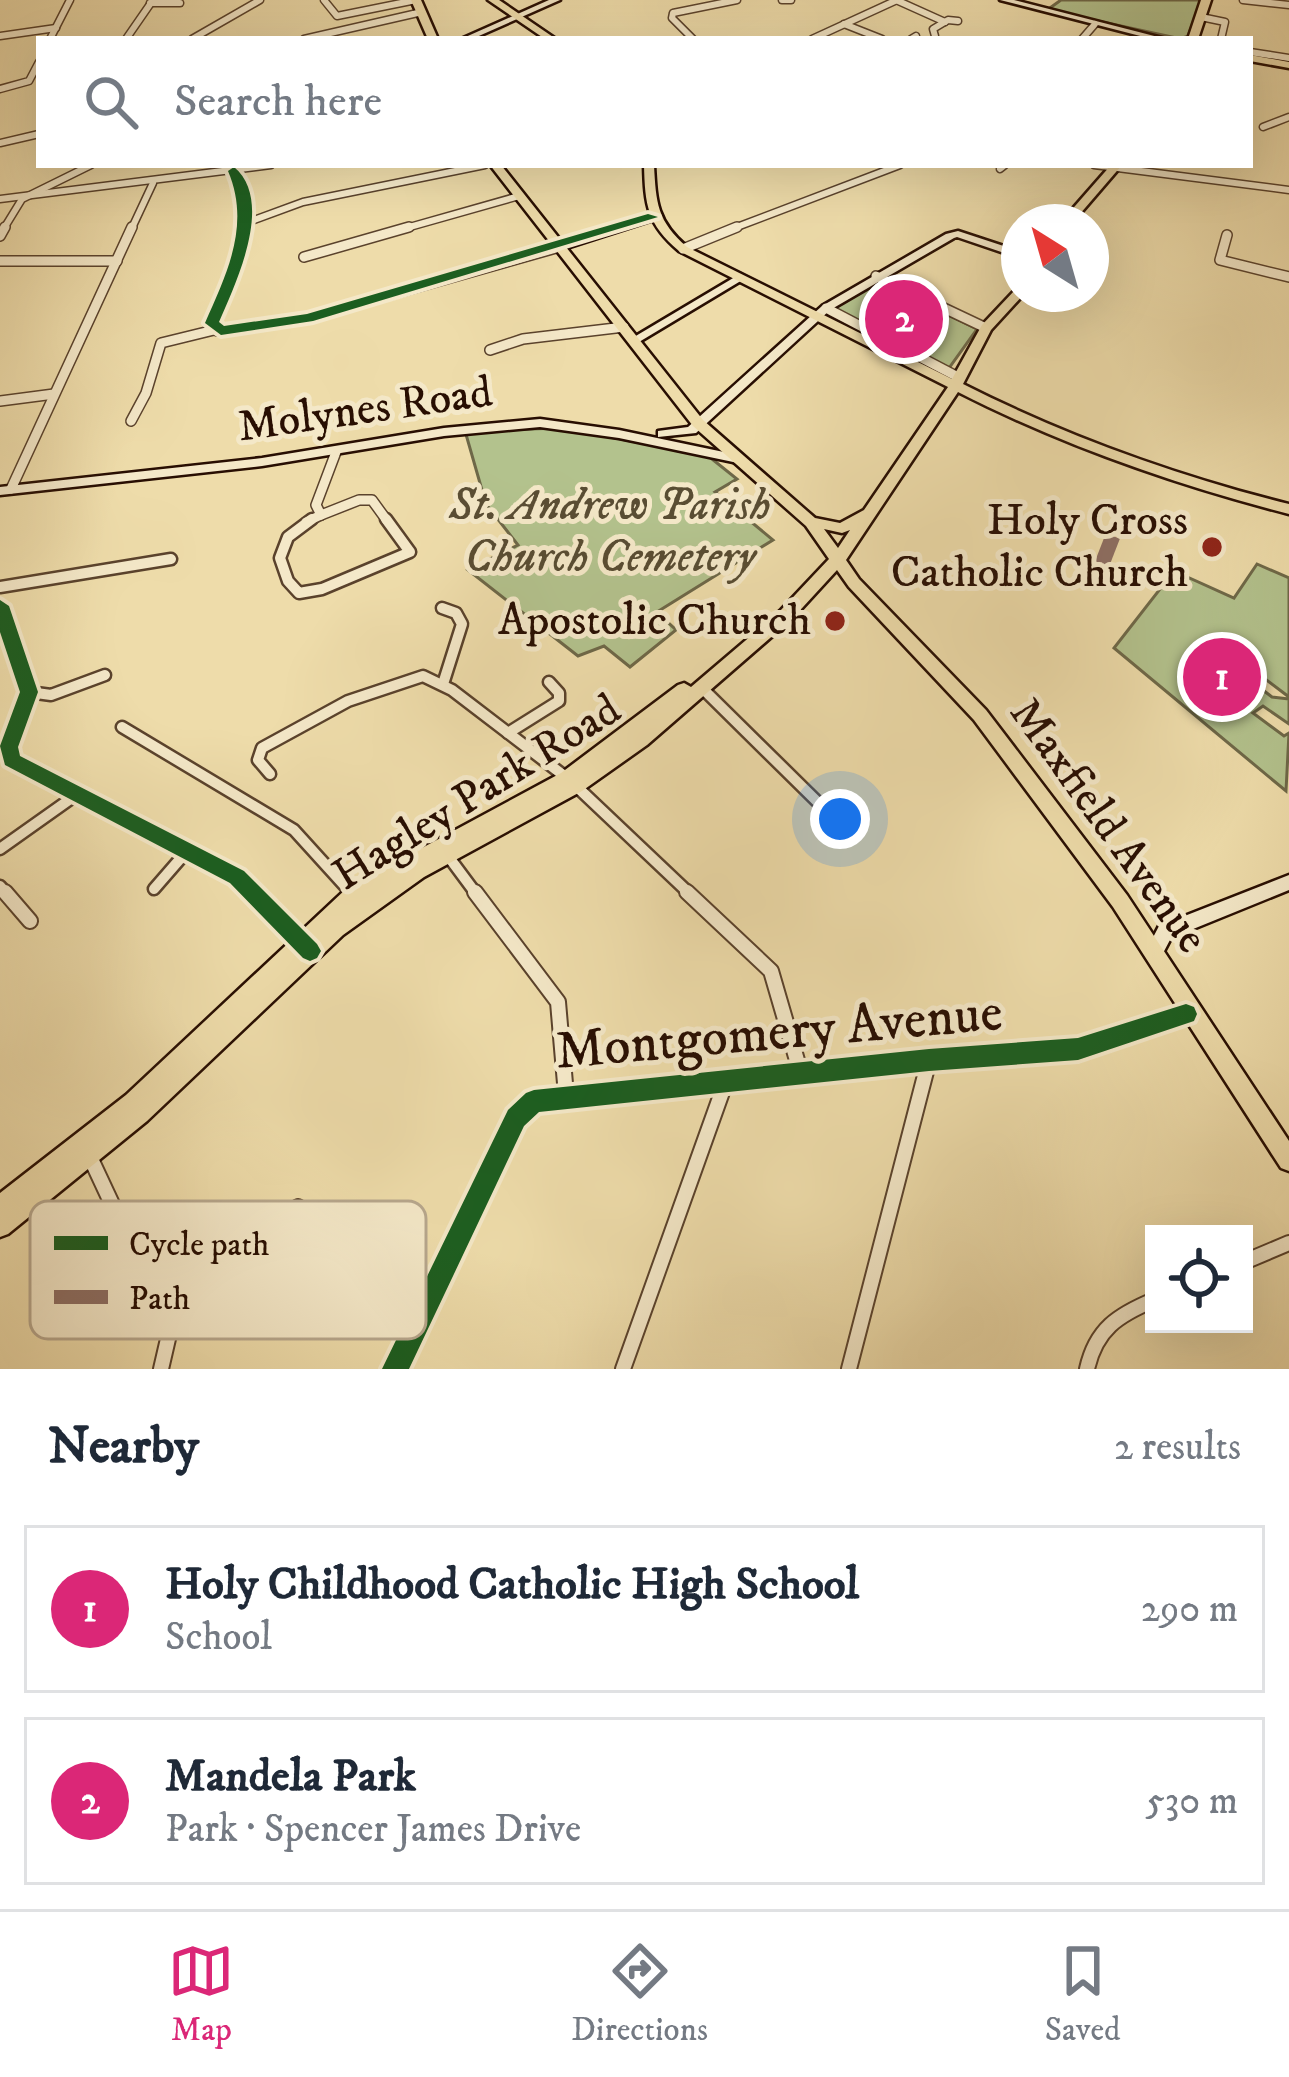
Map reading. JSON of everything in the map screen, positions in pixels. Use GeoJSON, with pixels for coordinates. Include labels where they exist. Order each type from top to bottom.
{"type":"FeatureCollection","features":[{"type":"Feature","properties":{"kind":"main road"},"geometry":{"type":"LineString","coordinates":[[416,0],[432,36]]}},
{"type":"Feature","properties":{"kind":"main road"},"geometry":{"type":"LineString","coordinates":[[493,0],[546,36]]}},
{"type":"Feature","properties":{"kind":"main road"},"geometry":{"type":"LineString","coordinates":[[473,36],[556,0]]}},
{"type":"Feature","properties":{"kind":"main road"},"geometry":{"type":"LineString","coordinates":[[1004,0],[1149,36]]}},
{"type":"Feature","properties":{"kind":"main road"},"geometry":{"type":"LineString","coordinates":[[1193,36],[1206,0]]}},
{"type":"Feature","properties":{"kind":"main road"},"geometry":{"type":"LineString","coordinates":[[1253,56],[1289,62]]}},
{"type":"Feature","properties":{"kind":"main road","name":"Maxfield Avenue"},"geometry":{"type":"LineString","coordinates":[[497,168],[698,423],[811,522],[854,583],[980,715],[1155,951],[1289,1160]]}},
{"type":"Feature","properties":{"kind":"main road"},"geometry":{"type":"LineString","coordinates":[[649,168],[652,218],[683,249],[821,311],[956,382],[1207,488],[1289,509]]}},
{"type":"Feature","properties":{"kind":"main road"},"geometry":{"type":"LineString","coordinates":[[1083,204],[1115,168]]}},
{"type":"Feature","properties":{"kind":"main road"},"geometry":{"type":"LineString","coordinates":[[556,248],[652,218]]}},
{"type":"Feature","properties":{"kind":"main road"},"geometry":{"type":"LineString","coordinates":[[540,423],[670,435],[687,432],[821,311],[876,276],[958,234],[1001,249]]}},
{"type":"Feature","properties":{"kind":"main road"},"geometry":{"type":"LineString","coordinates":[[635,340],[740,277]]}},
{"type":"Feature","properties":{"kind":"main road","name":"Hagley Park Road"},"geometry":{"type":"LineString","coordinates":[[0,1207],[133,1102],[306,946],[386,892],[572,782],[702,688],[786,615],[876,507],[986,328],[1001,312]]}},
{"type":"Feature","properties":{"kind":"main road","name":"Molynes Road"},"geometry":{"type":"LineString","coordinates":[[6,490],[540,423],[738,459]]}},
{"type":"Feature","properties":{"kind":"main road"},"geometry":{"type":"LineString","coordinates":[[811,522],[842,528],[876,507]]}},
{"type":"Feature","properties":{"kind":"main road","name":"Hagley Park Road"},"geometry":{"type":"LineString","coordinates":[[32,1201],[90,1156],[353,895],[572,782],[718,661],[836,554]]}},
{"type":"Feature","properties":{"kind":"main road"},"geometry":{"type":"LineString","coordinates":[[0,606],[29,692],[10,754],[18,765],[237,877],[306,946]]}},
{"type":"Feature","properties":{"kind":"main road"},"geometry":{"type":"LineString","coordinates":[[1155,951],[1165,932],[1289,882]]}},
{"type":"Feature","properties":{"kind":"main road","name":"Hagley Park Road"},"geometry":{"type":"LineString","coordinates":[[0,1226],[30,1203]]}},
{"type":"Feature","properties":{"kind":"street"},"geometry":{"type":"LineString","coordinates":[[52,36],[70,0]]}},
{"type":"Feature","properties":{"kind":"street"},"geometry":{"type":"LineString","coordinates":[[200,36],[260,0]]}},
{"type":"Feature","properties":{"kind":"street"},"geometry":{"type":"LineString","coordinates":[[324,0],[337,16],[416,0]]}},
{"type":"Feature","properties":{"kind":"street"},"geometry":{"type":"LineString","coordinates":[[690,36],[671,18],[673,14],[737,0]]}},
{"type":"Feature","properties":{"kind":"street"},"geometry":{"type":"LineString","coordinates":[[782,0],[791,0]]}},
{"type":"Feature","properties":{"kind":"street"},"geometry":{"type":"LineString","coordinates":[[818,36],[896,0],[945,22]]}},
{"type":"Feature","properties":{"kind":"street"},"geometry":{"type":"LineString","coordinates":[[1243,0],[1289,5]]}},
{"type":"Feature","properties":{"kind":"street"},"geometry":{"type":"LineString","coordinates":[[128,36],[152,2],[180,2]]}},
{"type":"Feature","properties":{"kind":"street"},"geometry":{"type":"LineString","coordinates":[[317,36],[422,12]]}},
{"type":"Feature","properties":{"kind":"street"},"geometry":{"type":"LineString","coordinates":[[1201,17],[1225,22],[1222,36]]}},
{"type":"Feature","properties":{"kind":"street"},"geometry":{"type":"LineString","coordinates":[[935,36],[931,31],[958,21]]}},
{"type":"Feature","properties":{"kind":"street"},"geometry":{"type":"LineString","coordinates":[[844,24],[874,36]]}},
{"type":"Feature","properties":{"kind":"street"},"geometry":{"type":"LineString","coordinates":[[1085,36],[1095,24]]}},
{"type":"Feature","properties":{"kind":"street"},"geometry":{"type":"LineString","coordinates":[[0,36],[56,28]]}},
{"type":"Feature","properties":{"kind":"street"},"geometry":{"type":"LineString","coordinates":[[0,89],[29,81],[36,68]]}},
{"type":"Feature","properties":{"kind":"street"},"geometry":{"type":"LineString","coordinates":[[1263,127],[1289,117]]}},
{"type":"Feature","properties":{"kind":"street"},"geometry":{"type":"LineString","coordinates":[[0,143],[36,135]]}},
{"type":"Feature","properties":{"kind":"street"},"geometry":{"type":"LineString","coordinates":[[0,236],[22,199],[85,168]]}},
{"type":"Feature","properties":{"kind":"street"},"geometry":{"type":"LineString","coordinates":[[0,199],[253,168]]}},
{"type":"Feature","properties":{"kind":"street"},"geometry":{"type":"LineString","coordinates":[[246,223],[303,202],[470,168]]}},
{"type":"Feature","properties":{"kind":"street"},"geometry":{"type":"LineString","coordinates":[[683,249],[874,168]]}},
{"type":"Feature","properties":{"kind":"street"},"geometry":{"type":"LineString","coordinates":[[1115,168],[1289,190]]}},
{"type":"Feature","properties":{"kind":"street"},"geometry":{"type":"LineString","coordinates":[[214,330],[212,323],[246,223],[247,200],[235,171]]}},
{"type":"Feature","properties":{"kind":"street"},"geometry":{"type":"LineString","coordinates":[[6,490],[153,183]]}},
{"type":"Feature","properties":{"kind":"street"},"geometry":{"type":"LineString","coordinates":[[304,256],[519,196]]}},
{"type":"Feature","properties":{"kind":"street"},"geometry":{"type":"LineString","coordinates":[[1227,235],[1220,260],[1289,277]]}},
{"type":"Feature","properties":{"kind":"street"},"geometry":{"type":"LineString","coordinates":[[131,421],[146,393],[161,343],[214,330],[308,318],[556,248]]}},
{"type":"Feature","properties":{"kind":"street"},"geometry":{"type":"LineString","coordinates":[[0,261],[117,261]]}},
{"type":"Feature","properties":{"kind":"street"},"geometry":{"type":"LineString","coordinates":[[876,276],[986,328]]}},
{"type":"Feature","properties":{"kind":"street"},"geometry":{"type":"LineString","coordinates":[[490,350],[523,339],[624,327]]}},
{"type":"Feature","properties":{"kind":"street"},"geometry":{"type":"LineString","coordinates":[[0,401],[54,394]]}},
{"type":"Feature","properties":{"kind":"street"},"geometry":{"type":"LineString","coordinates":[[321,514],[317,501],[336,452]]}},
{"type":"Feature","properties":{"kind":"street"},"geometry":{"type":"LineString","coordinates":[[372,500],[410,552],[322,590],[299,593],[282,567],[282,544],[294,527],[321,514],[372,500]]}},
{"type":"Feature","properties":{"kind":"street"},"geometry":{"type":"LineString","coordinates":[[0,587],[171,559]]}},
{"type":"Feature","properties":{"kind":"street"},"geometry":{"type":"LineString","coordinates":[[442,608],[456,613],[462,625],[442,684]]}},
{"type":"Feature","properties":{"kind":"street"},"geometry":{"type":"LineString","coordinates":[[29,692],[51,695],[105,676]]}},
{"type":"Feature","properties":{"kind":"street"},"geometry":{"type":"LineString","coordinates":[[270,775],[258,760],[258,752],[320,715],[400,680],[423,676],[442,684],[572,782],[771,971],[801,1074]]}},
{"type":"Feature","properties":{"kind":"street"},"geometry":{"type":"LineString","coordinates":[[508,733],[559,701],[559,693],[549,682]]}},
{"type":"Feature","properties":{"kind":"street"},"geometry":{"type":"LineString","coordinates":[[702,688],[850,834]]}},
{"type":"Feature","properties":{"kind":"street"},"geometry":{"type":"LineString","coordinates":[[122,727],[294,830],[353,895]]}},
{"type":"Feature","properties":{"kind":"street"},"geometry":{"type":"LineString","coordinates":[[0,849],[76,795]]}},
{"type":"Feature","properties":{"kind":"street"},"geometry":{"type":"LineString","coordinates":[[154,889],[188,851]]}},
{"type":"Feature","properties":{"kind":"street"},"geometry":{"type":"LineString","coordinates":[[448,856],[558,1001],[566,1095]]}},
{"type":"Feature","properties":{"kind":"street"},"geometry":{"type":"LineString","coordinates":[[0,886],[30,921]]}},
{"type":"Feature","properties":{"kind":"street","name":"Montgomery Avenue"},"geometry":{"type":"LineString","coordinates":[[426,1305],[516,1118],[534,1102],[566,1095],[1078,1049],[1186,1014]]}},
{"type":"Feature","properties":{"kind":"street"},"geometry":{"type":"LineString","coordinates":[[849,1369],[929,1060]]}},
{"type":"Feature","properties":{"kind":"street"},"geometry":{"type":"LineString","coordinates":[[623,1369],[726,1081]]}},
{"type":"Feature","properties":{"kind":"street"},"geometry":{"type":"LineString","coordinates":[[90,1156],[111,1201]]}},
{"type":"Feature","properties":{"kind":"street"},"geometry":{"type":"LineString","coordinates":[[1253,1258],[1289,1243]]}},
{"type":"Feature","properties":{"kind":"street"},"geometry":{"type":"LineString","coordinates":[[1087,1369],[1095,1335],[1105,1323],[1145,1304]]}},
{"type":"Feature","properties":{"kind":"street"},"geometry":{"type":"LineString","coordinates":[[161,1369],[168,1339]]}},
{"type":"Feature","properties":{"kind":"street","name":"Montgomery Avenue"},"geometry":{"type":"LineString","coordinates":[[395,1369],[409,1339]]}},
{"type":"Feature","properties":{"kind":"green space"},"geometry":{"type":"Polygon","coordinates":[[[1061,0],[1202,0],[1188,36],[1167,36],[1047,10],[1061,0]]]}},
{"type":"Feature","properties":{"kind":"green space"},"geometry":{"type":"Polygon","coordinates":[[[879,281],[977,329],[949,368],[832,308],[879,281]]]}},
{"type":"Feature","properties":{"kind":"green space","name":"St. Andrew Parish Church Cemetery"},"geometry":{"type":"Polygon","coordinates":[[[560,428],[707,455],[737,479],[715,492],[773,540],[657,612],[676,630],[630,667],[604,646],[578,656],[468,570],[518,545],[486,504],[465,431],[560,428]]]}},
{"type":"Feature","properties":{"kind":"green space"},"geometry":{"type":"Polygon","coordinates":[[[1257,564],[1289,578],[1289,697],[1248,666],[1239,672],[1272,697],[1289,699],[1289,724],[1263,706],[1253,713],[1284,736],[1289,733],[1286,791],[1114,648],[1174,571],[1234,598],[1257,564]]]}},
{"type":"Feature","properties":{"kind":"marked path"},"geometry":{"type":"LineString","coordinates":[[1102,564],[1116,528]]}},
{"type":"Feature","properties":{"kind":"cycle path"},"geometry":{"type":"LineString","coordinates":[[234,171],[242,189],[245,228],[212,323],[221,331],[308,318],[652,217]]}},
{"type":"Feature","properties":{"kind":"cycle path"},"geometry":{"type":"LineString","coordinates":[[0,606],[29,692],[9,747],[12,760],[237,877],[310,951]]}},
{"type":"Feature","properties":{"kind":"cycle path"},"geometry":{"type":"LineString","coordinates":[[426,1305],[516,1118],[534,1101],[1078,1049],[1186,1014]]}},
{"type":"Feature","properties":{"kind":"cycle path"},"geometry":{"type":"LineString","coordinates":[[395,1369],[409,1339]]}},
{"type":"Feature","properties":{"kind":"place","name":"Mandela Park"},"geometry":{"type":"Point","coordinates":[904,319]}},
{"type":"Feature","properties":{"kind":"place","name":"Holy Cross Catholic Church"},"geometry":{"type":"Point","coordinates":[1212,547]}},
{"type":"Feature","properties":{"kind":"place","name":"Apostolic Church"},"geometry":{"type":"Point","coordinates":[835,621]}},
{"type":"Feature","properties":{"kind":"place","name":"Holy Childhood Catholic High School"},"geometry":{"type":"Point","coordinates":[1222,677]}}]}
